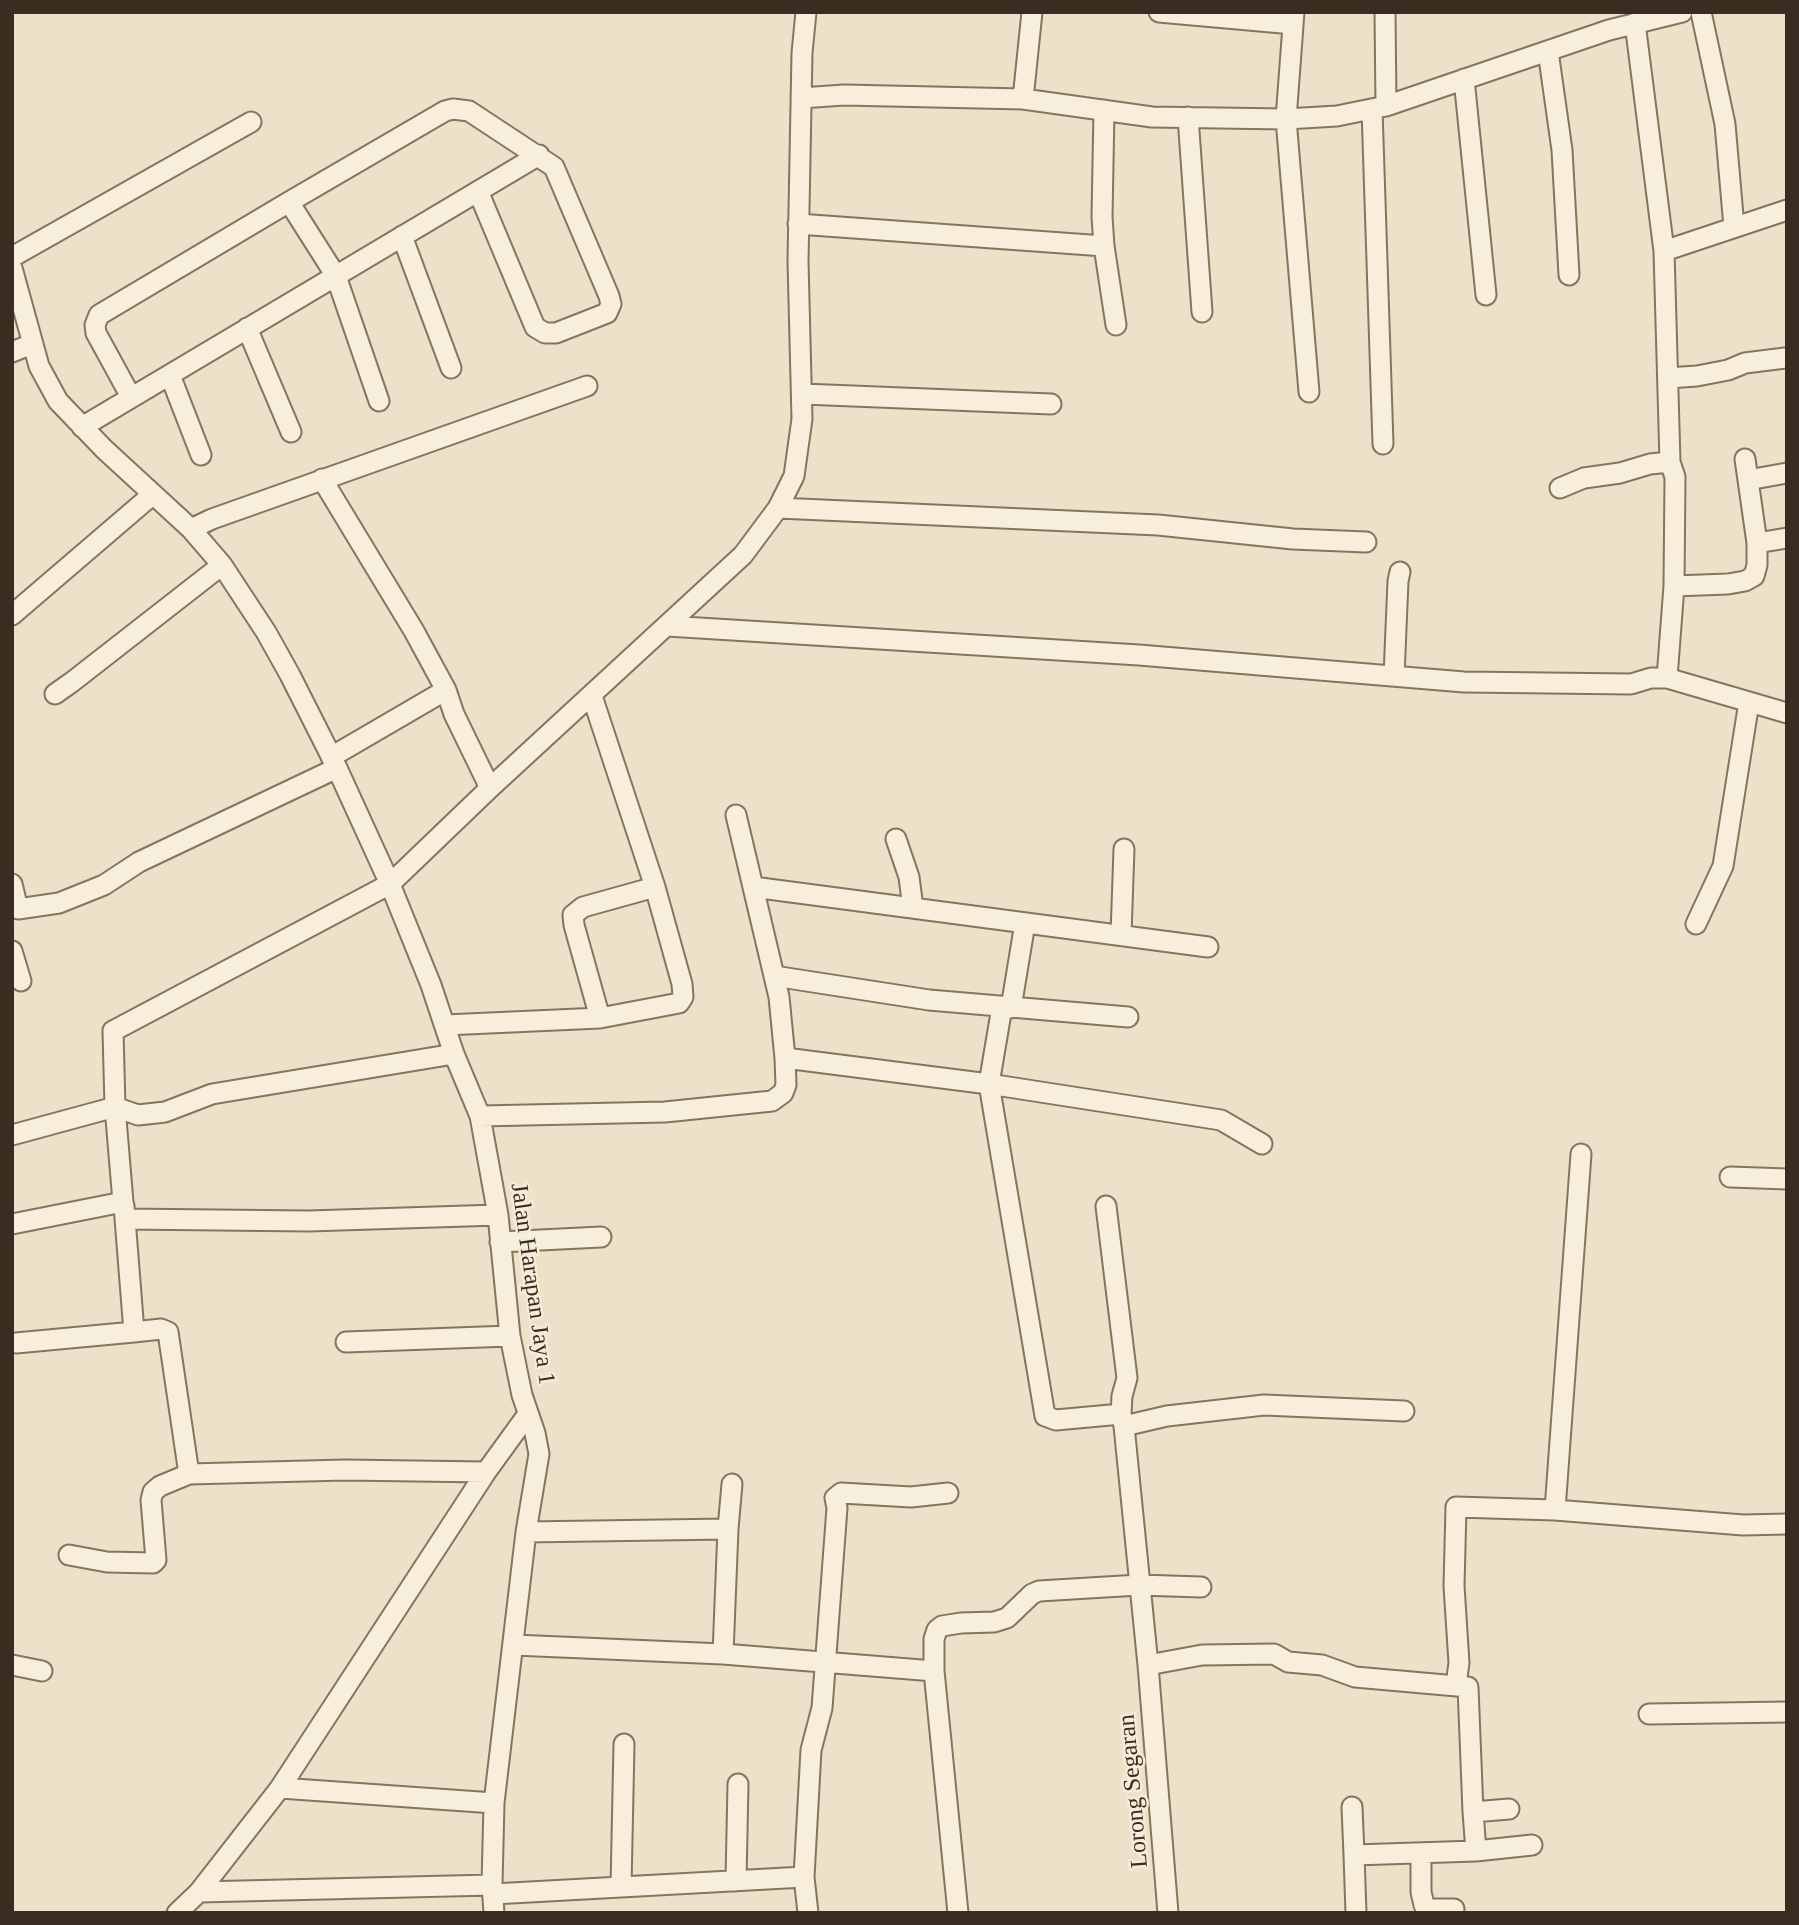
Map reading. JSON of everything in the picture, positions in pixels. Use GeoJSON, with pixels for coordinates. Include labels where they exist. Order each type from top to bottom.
{"type":"FeatureCollection","features":[{"type":"Feature","properties":{"kind":"street"},"geometry":{"type":"LineString","coordinates":[[134,1332],[115,1107],[113,1031],[390,884],[743,555],[778,508],[794,475],[799,450],[803,394],[798,302],[802,53],[806,12]]}},
{"type":"Feature","properties":{"kind":"street"},"geometry":{"type":"LineString","coordinates":[[1023,99],[1032,12]]}},
{"type":"Feature","properties":{"kind":"street"},"geometry":{"type":"LineString","coordinates":[[1159,12],[1293,18],[1286,119],[1309,392]]}},
{"type":"Feature","properties":{"kind":"street"},"geometry":{"type":"LineString","coordinates":[[1383,444],[1379,107],[1385,12]]}},
{"type":"Feature","properties":{"kind":"street"},"geometry":{"type":"LineString","coordinates":[[801,98],[844,95],[1023,99],[1152,117],[1286,119],[1338,116],[1379,107],[1635,23],[1682,12]]}},
{"type":"Feature","properties":{"kind":"street"},"geometry":{"type":"LineString","coordinates":[[1702,12],[1722,106],[1734,227]]}},
{"type":"Feature","properties":{"kind":"street"},"geometry":{"type":"LineString","coordinates":[[1635,23],[1664,251],[1670,463],[1675,477],[1674,586],[1667,678]]}},
{"type":"Feature","properties":{"kind":"street"},"geometry":{"type":"LineString","coordinates":[[1548,51],[1562,149],[1569,275]]}},
{"type":"Feature","properties":{"kind":"street"},"geometry":{"type":"LineString","coordinates":[[1464,79],[1486,295]]}},
{"type":"Feature","properties":{"kind":"street"},"geometry":{"type":"LineString","coordinates":[[131,397],[96,333],[95,325],[99,315],[445,111],[453,109],[469,111],[540,155],[554,167],[609,296],[611,304],[607,313],[556,333],[545,333],[535,327],[478,191]]}},
{"type":"Feature","properties":{"kind":"street"},"geometry":{"type":"LineString","coordinates":[[1104,110],[1102,217],[1116,325]]}},
{"type":"Feature","properties":{"kind":"street"},"geometry":{"type":"LineString","coordinates":[[1188,117],[1202,312]]}},
{"type":"Feature","properties":{"kind":"street"},"geometry":{"type":"LineString","coordinates":[[12,257],[251,121]]}},
{"type":"Feature","properties":{"kind":"street"},"geometry":{"type":"LineString","coordinates":[[82,427],[540,155]]}},
{"type":"Feature","properties":{"kind":"street"},"geometry":{"type":"LineString","coordinates":[[289,202],[336,276],[379,401]]}},
{"type":"Feature","properties":{"kind":"street"},"geometry":{"type":"LineString","coordinates":[[1664,251],[1787,210]]}},
{"type":"Feature","properties":{"kind":"street"},"geometry":{"type":"LineString","coordinates":[[799,224],[1104,246]]}},
{"type":"Feature","properties":{"kind":"street"},"geometry":{"type":"LineString","coordinates":[[402,236],[451,368]]}},
{"type":"Feature","properties":{"kind":"street","name":"Jalan Harapan Jaya 1"},"geometry":{"type":"LineString","coordinates":[[12,268],[39,366],[58,401],[152,495],[191,529],[222,565],[266,632],[334,762],[390,884],[480,1116],[498,1215],[510,1336],[539,1454],[526,1532],[494,1803],[493,1897]]}},
{"type":"Feature","properties":{"kind":"street"},"geometry":{"type":"LineString","coordinates":[[247,328],[291,432]]}},
{"type":"Feature","properties":{"kind":"street"},"geometry":{"type":"LineString","coordinates":[[12,352],[32,344]]}},
{"type":"Feature","properties":{"kind":"street"},"geometry":{"type":"LineString","coordinates":[[1668,379],[1697,376],[1728,370],[1745,363],[1785,358]]}},
{"type":"Feature","properties":{"kind":"street"},"geometry":{"type":"LineString","coordinates":[[170,375],[201,455]]}},
{"type":"Feature","properties":{"kind":"street"},"geometry":{"type":"LineString","coordinates":[[191,529],[322,479],[587,386]]}},
{"type":"Feature","properties":{"kind":"street"},"geometry":{"type":"LineString","coordinates":[[803,394],[1051,404]]}},
{"type":"Feature","properties":{"kind":"street"},"geometry":{"type":"LineString","coordinates":[[1674,586],[1728,584],[1745,581],[1754,576],[1757,543],[1745,459]]}},
{"type":"Feature","properties":{"kind":"street"},"geometry":{"type":"LineString","coordinates":[[1560,488],[1584,478],[1620,473],[1650,464],[1670,463]]}},
{"type":"Feature","properties":{"kind":"street"},"geometry":{"type":"LineString","coordinates":[[1748,480],[1787,473]]}},
{"type":"Feature","properties":{"kind":"street"},"geometry":{"type":"LineString","coordinates":[[322,479],[414,631],[446,690],[454,714],[491,788]]}},
{"type":"Feature","properties":{"kind":"street"},"geometry":{"type":"LineString","coordinates":[[12,615],[152,495]]}},
{"type":"Feature","properties":{"kind":"street"},"geometry":{"type":"LineString","coordinates":[[778,508],[1158,525],[1293,539],[1366,542]]}},
{"type":"Feature","properties":{"kind":"street"},"geometry":{"type":"LineString","coordinates":[[1757,543],[1787,538]]}},
{"type":"Feature","properties":{"kind":"street"},"geometry":{"type":"LineString","coordinates":[[55,694],[222,565]]}},
{"type":"Feature","properties":{"kind":"street"},"geometry":{"type":"LineString","coordinates":[[1394,676],[1400,572]]}},
{"type":"Feature","properties":{"kind":"street"},"geometry":{"type":"LineString","coordinates":[[667,626],[1139,655],[1464,682],[1630,684],[1651,678],[1667,678],[1787,713]]}},
{"type":"Feature","properties":{"kind":"street"},"geometry":{"type":"LineString","coordinates":[[12,884],[15,911],[59,903],[104,885],[139,862],[334,762],[446,690]]}},
{"type":"Feature","properties":{"kind":"street"},"geometry":{"type":"LineString","coordinates":[[445,1025],[600,1018],[679,1003],[683,997],[655,887],[592,696]]}},
{"type":"Feature","properties":{"kind":"street"},"geometry":{"type":"LineString","coordinates":[[1696,924],[1723,866],[1749,702]]}},
{"type":"Feature","properties":{"kind":"street"},"geometry":{"type":"LineString","coordinates":[[480,1116],[666,1112],[772,1101],[783,1094],[786,1085],[785,1058],[779,997],[736,816]]}},
{"type":"Feature","properties":{"kind":"street"},"geometry":{"type":"LineString","coordinates":[[896,839],[909,877],[913,908]]}},
{"type":"Feature","properties":{"kind":"street"},"geometry":{"type":"LineString","coordinates":[[1121,935],[1124,849]]}},
{"type":"Feature","properties":{"kind":"street"},"geometry":{"type":"LineString","coordinates":[[600,1018],[573,915],[583,907],[655,887]]}},
{"type":"Feature","properties":{"kind":"street"},"geometry":{"type":"LineString","coordinates":[[753,887],[1209,947]]}},
{"type":"Feature","properties":{"kind":"street"},"geometry":{"type":"LineString","coordinates":[[1025,923],[989,1084],[1045,1416],[1056,1420],[1123,1420],[1264,1405],[1404,1411]]}},
{"type":"Feature","properties":{"kind":"street"},"geometry":{"type":"LineString","coordinates":[[12,951],[21,981]]}},
{"type":"Feature","properties":{"kind":"street"},"geometry":{"type":"LineString","coordinates":[[774,976],[929,1000],[1128,1017]]}},
{"type":"Feature","properties":{"kind":"street"},"geometry":{"type":"LineString","coordinates":[[12,1135],[115,1107],[138,1115],[165,1112],[212,1094],[454,1054]]}},
{"type":"Feature","properties":{"kind":"street"},"geometry":{"type":"LineString","coordinates":[[785,1058],[989,1084],[1221,1120],[1262,1144]]}},
{"type":"Feature","properties":{"kind":"street"},"geometry":{"type":"LineString","coordinates":[[1555,1510],[1581,1154]]}},
{"type":"Feature","properties":{"kind":"street"},"geometry":{"type":"LineString","coordinates":[[1730,1177],[1787,1179]]}},
{"type":"Feature","properties":{"kind":"street","name":"Lorong Segaran"},"geometry":{"type":"LineString","coordinates":[[1106,1206],[1128,1378],[1122,1396],[1123,1420],[1148,1665],[1168,1913]]}},
{"type":"Feature","properties":{"kind":"street"},"geometry":{"type":"LineString","coordinates":[[12,1224],[124,1210],[309,1220],[498,1215]]}},
{"type":"Feature","properties":{"kind":"street"},"geometry":{"type":"LineString","coordinates":[[500,1242],[601,1237]]}},
{"type":"Feature","properties":{"kind":"street"},"geometry":{"type":"LineString","coordinates":[[16,1343],[161,1329],[168,1332],[190,1474]]}},
{"type":"Feature","properties":{"kind":"street"},"geometry":{"type":"LineString","coordinates":[[346,1342],[510,1336]]}},
{"type":"Feature","properties":{"kind":"street"},"geometry":{"type":"LineString","coordinates":[[177,1913],[199,1892],[280,1788],[486,1472],[528,1414]]}},
{"type":"Feature","properties":{"kind":"street"},"geometry":{"type":"LineString","coordinates":[[69,1555],[107,1562],[153,1563],[156,1560],[151,1500],[153,1492],[160,1486],[190,1474],[345,1470],[486,1472]]}},
{"type":"Feature","properties":{"kind":"street"},"geometry":{"type":"LineString","coordinates":[[723,1654],[732,1484]]}},
{"type":"Feature","properties":{"kind":"street"},"geometry":{"type":"LineString","coordinates":[[808,1913],[804,1877],[811,1750],[822,1708],[837,1508],[835,1497],[841,1493],[911,1497],[948,1493]]}},
{"type":"Feature","properties":{"kind":"street"},"geometry":{"type":"LineString","coordinates":[[1456,1685],[1459,1663],[1454,1586],[1457,1507],[1555,1510],[1743,1525],[1787,1524]]}},
{"type":"Feature","properties":{"kind":"street"},"geometry":{"type":"LineString","coordinates":[[526,1532],[728,1529]]}},
{"type":"Feature","properties":{"kind":"street"},"geometry":{"type":"LineString","coordinates":[[958,1913],[934,1671],[934,1639],[937,1630],[942,1626],[994,1622],[1007,1618],[1032,1594],[1039,1591],[1139,1585],[1201,1587]]}},
{"type":"Feature","properties":{"kind":"street"},"geometry":{"type":"LineString","coordinates":[[514,1645],[723,1654],[934,1671]]}},
{"type":"Feature","properties":{"kind":"street"},"geometry":{"type":"LineString","coordinates":[[1148,1665],[1202,1655],[1273,1654],[1288,1662],[1322,1665],[1355,1677],[1468,1687],[1476,1851]]}},
{"type":"Feature","properties":{"kind":"street"},"geometry":{"type":"LineString","coordinates":[[12,1665],[42,1671]]}},
{"type":"Feature","properties":{"kind":"street"},"geometry":{"type":"LineString","coordinates":[[1649,1714],[1787,1712]]}},
{"type":"Feature","properties":{"kind":"street"},"geometry":{"type":"LineString","coordinates":[[621,1887],[624,1744]]}},
{"type":"Feature","properties":{"kind":"street"},"geometry":{"type":"LineString","coordinates":[[736,1881],[738,1784]]}},
{"type":"Feature","properties":{"kind":"street"},"geometry":{"type":"LineString","coordinates":[[280,1788],[494,1803]]}},
{"type":"Feature","properties":{"kind":"street"},"geometry":{"type":"LineString","coordinates":[[1352,1807],[1356,1913]]}},
{"type":"Feature","properties":{"kind":"street"},"geometry":{"type":"LineString","coordinates":[[1473,1812],[1509,1809]]}},
{"type":"Feature","properties":{"kind":"street"},"geometry":{"type":"LineString","coordinates":[[1353,1855],[1476,1851],[1532,1845]]}},
{"type":"Feature","properties":{"kind":"street"},"geometry":{"type":"LineString","coordinates":[[1421,1853],[1421,1892],[1424,1905],[1429,1909],[1454,1909]]}},
{"type":"Feature","properties":{"kind":"street"},"geometry":{"type":"LineString","coordinates":[[199,1892],[493,1897],[804,1877]]}}]}
